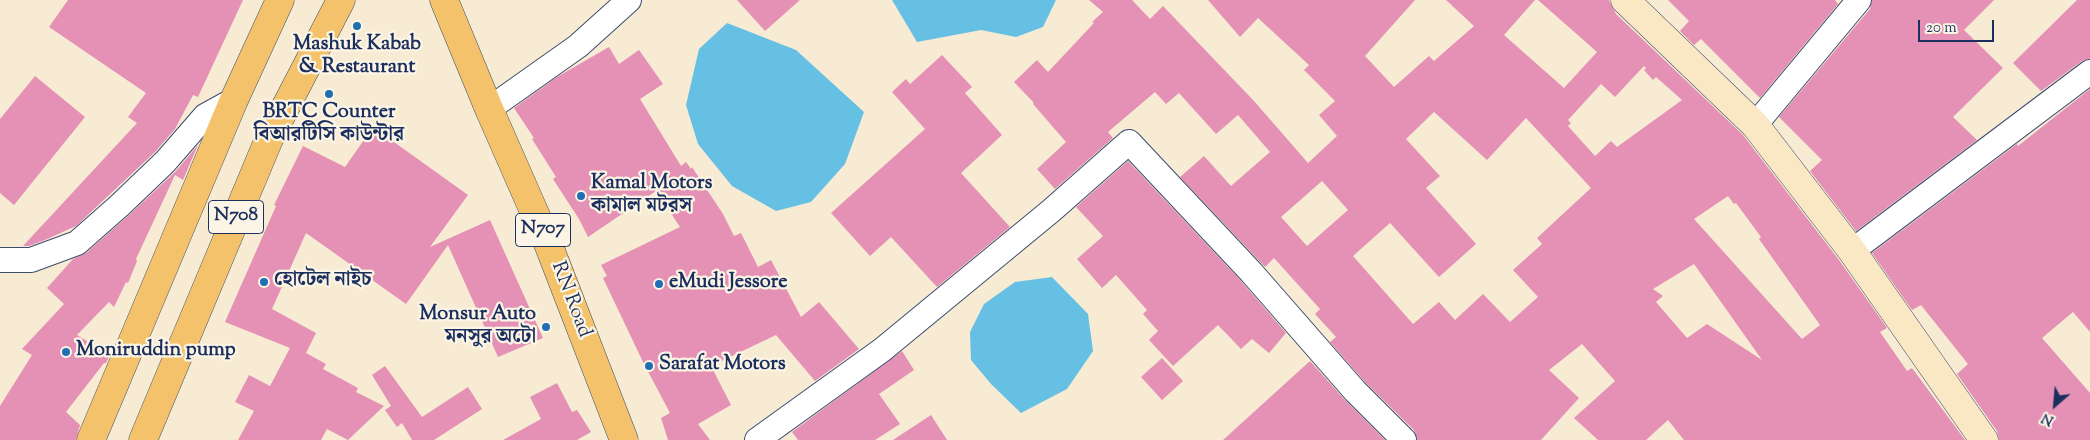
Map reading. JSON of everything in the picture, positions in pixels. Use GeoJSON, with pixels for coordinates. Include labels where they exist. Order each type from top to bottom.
{"type":"FeatureCollection","features":[{"type":"Feature","properties":{"kind":"highway","name":"N708"},"geometry":{"type":"LineString","coordinates":[[91,440],[234,100],[280,0]]}},
{"type":"Feature","properties":{"kind":"highway","name":"N708"},"geometry":{"type":"LineString","coordinates":[[143,440],[269,139],[341,0]]}},
{"type":"Feature","properties":{"kind":"highway","name":"RN Road"},"geometry":{"type":"LineString","coordinates":[[430,0],[449,12],[489,109],[547,240],[624,440]]}},
{"type":"Feature","properties":{"kind":"street"},"geometry":{"type":"LineString","coordinates":[[489,109],[578,46],[629,0]]}},
{"type":"Feature","properties":{"kind":"street"},"geometry":{"type":"LineString","coordinates":[[1626,0],[1755,125],[1852,251],[1984,440]]}},
{"type":"Feature","properties":{"kind":"street"},"geometry":{"type":"LineString","coordinates":[[1755,125],[1859,0]]}},
{"type":"Feature","properties":{"kind":"street"},"geometry":{"type":"LineString","coordinates":[[1852,251],[2090,72]]}},
{"type":"Feature","properties":{"kind":"street"},"geometry":{"type":"LineString","coordinates":[[0,260],[31,260],[77,243],[165,162],[205,116],[234,100]]}},
{"type":"Feature","properties":{"kind":"street"},"geometry":{"type":"LineString","coordinates":[[757,440],[882,350],[1052,210],[1129,142],[1250,272],[1355,391],[1404,440]]}},
{"type":"Feature","properties":{"kind":"water"},"geometry":{"type":"Polygon","coordinates":[[[892,0],[1056,0],[1043,27],[1016,37],[981,30],[917,42],[892,0]]]}},
{"type":"Feature","properties":{"kind":"water"},"geometry":{"type":"Polygon","coordinates":[[[727,23],[796,50],[864,112],[845,164],[811,202],[776,211],[732,186],[698,144],[686,105],[699,49],[727,23]]]}},
{"type":"Feature","properties":{"kind":"water"},"geometry":{"type":"Polygon","coordinates":[[[1052,277],[1088,314],[1093,351],[1067,389],[1021,413],[991,384],[971,360],[970,332],[984,304],[1015,282],[1052,277]]]}},
{"type":"Feature","properties":{"kind":"building"},"geometry":{"type":"Polygon","coordinates":[[[68,0],[243,0],[198,97],[193,95],[175,129],[155,152],[76,226],[45,240],[29,246],[23,246],[137,123],[128,117],[146,93],[49,27],[68,0]]]}},
{"type":"Feature","properties":{"kind":"building"},"geometry":{"type":"Polygon","coordinates":[[[737,0],[800,0],[765,31],[737,0]]]}},
{"type":"Feature","properties":{"kind":"building"},"geometry":{"type":"Polygon","coordinates":[[[1089,0],[1132,0],[1150,19],[1163,6],[1254,101],[1308,163],[1337,136],[1319,115],[1335,101],[1304,70],[1309,65],[1258,18],[1240,37],[1208,0],[1415,0],[1365,56],[1394,87],[1429,56],[1434,61],[1474,26],[1446,0],[1535,0],[1504,35],[1564,88],[1597,52],[1538,0],[1609,0],[1616,14],[1743,135],[1839,260],[1887,328],[1880,332],[1907,371],[1912,368],[1965,440],[1684,440],[1668,420],[1646,440],[1598,440],[1574,418],[1615,381],[1582,344],[1549,370],[1579,398],[1541,440],[1417,440],[1414,430],[1365,382],[1330,342],[1336,337],[1315,314],[1320,309],[1274,258],[1265,267],[1180,177],[1204,156],[1231,186],[1270,152],[1238,115],[1216,134],[1179,93],[1166,104],[1155,92],[1108,132],[1113,138],[1055,189],[1037,169],[1066,142],[1014,82],[1037,60],[1048,72],[1103,12],[1089,0]],[[1644,66],[1615,97],[1601,84],[1568,120],[1571,123],[1568,126],[1595,156],[1611,141],[1617,147],[1682,100],[1656,77],[1653,80],[1644,70],[1646,68],[1644,66]],[[1434,112],[1406,139],[1440,176],[1426,188],[1476,244],[1439,277],[1390,223],[1353,256],[1413,324],[1439,302],[1455,320],[1483,294],[1510,322],[1538,297],[1513,270],[1542,244],[1537,238],[1591,188],[1526,118],[1487,160],[1434,112]],[[1322,181],[1281,217],[1307,246],[1348,210],[1322,181]],[[1728,196],[1694,219],[1802,339],[1820,325],[1736,203],[1734,204],[1728,196]],[[1694,264],[1653,289],[1663,296],[1656,302],[1687,338],[1707,324],[1762,360],[1694,264]]]}},
{"type":"Feature","properties":{"kind":"building"},"geometry":{"type":"Polygon","coordinates":[[[1668,0],[1835,0],[1838,4],[1760,98],[1701,39],[1694,45],[1680,31],[1689,21],[1668,0]]]}},
{"type":"Feature","properties":{"kind":"building"},"geometry":{"type":"Polygon","coordinates":[[[1872,0],[1994,0],[1964,30],[2003,68],[1953,117],[1977,140],[1856,231],[1810,171],[1822,160],[1779,117],[1870,9],[1872,0]]]}},
{"type":"Feature","properties":{"kind":"building"},"geometry":{"type":"Polygon","coordinates":[[[2077,0],[2090,0],[2090,59],[2082,61],[2041,91],[2013,63],[2077,0]]]}},
{"type":"Feature","properties":{"kind":"building"},"geometry":{"type":"Polygon","coordinates":[[[609,47],[619,64],[639,50],[663,84],[640,99],[681,166],[686,162],[691,169],[692,167],[723,214],[734,236],[741,233],[758,267],[771,260],[801,317],[819,302],[859,349],[815,381],[776,335],[711,366],[731,405],[698,424],[710,440],[668,440],[661,418],[670,413],[643,362],[603,278],[607,276],[601,265],[680,227],[656,191],[588,237],[579,219],[553,179],[556,177],[532,139],[534,138],[514,108],[557,77],[609,47]]]}},
{"type":"Feature","properties":{"kind":"building"},"geometry":{"type":"Polygon","coordinates":[[[942,55],[972,87],[965,93],[1002,135],[961,173],[1010,227],[937,287],[891,237],[870,256],[831,213],[925,129],[892,92],[906,79],[910,84],[942,55]]]}},
{"type":"Feature","properties":{"kind":"building"},"geometry":{"type":"Polygon","coordinates":[[[35,76],[85,117],[14,205],[0,193],[0,119],[35,76]]]}},
{"type":"Feature","properties":{"kind":"building"},"geometry":{"type":"Polygon","coordinates":[[[2090,89],[2090,332],[2073,312],[2042,338],[2090,393],[2090,440],[1999,440],[1997,431],[1957,374],[1968,364],[1921,305],[1912,310],[1872,253],[2017,144],[2018,146],[2090,89]]]}},
{"type":"Feature","properties":{"kind":"building"},"geometry":{"type":"Polygon","coordinates":[[[373,127],[468,195],[430,247],[490,220],[543,338],[498,357],[448,245],[406,304],[306,233],[272,309],[316,333],[306,353],[326,364],[323,369],[358,388],[356,392],[384,406],[348,440],[327,429],[321,440],[238,440],[254,411],[235,402],[249,375],[270,386],[290,348],[225,322],[276,206],[274,205],[303,146],[345,167],[373,127]]]}},
{"type":"Feature","properties":{"kind":"building"},"geometry":{"type":"Polygon","coordinates":[[[198,145],[183,180],[175,175],[136,259],[137,261],[128,283],[126,282],[114,307],[109,302],[77,335],[110,355],[106,363],[104,363],[66,412],[80,425],[76,440],[0,440],[0,406],[32,355],[22,349],[64,304],[47,288],[73,259],[86,253],[175,172],[198,145]]]}},
{"type":"Feature","properties":{"kind":"building"},"geometry":{"type":"Polygon","coordinates":[[[1128,161],[1241,281],[1286,333],[1269,353],[1252,339],[1241,349],[1218,325],[1173,366],[1149,340],[1158,331],[1143,314],[1147,310],[1116,275],[1102,288],[1077,259],[1103,236],[1076,207],[1128,161]]]}},
{"type":"Feature","properties":{"kind":"building"},"geometry":{"type":"Polygon","coordinates":[[[902,351],[914,370],[879,394],[900,424],[875,440],[798,440],[792,432],[902,351]]]}},
{"type":"Feature","properties":{"kind":"building"},"geometry":{"type":"Polygon","coordinates":[[[1162,358],[1183,381],[1162,400],[1141,377],[1162,358]]]}},
{"type":"Feature","properties":{"kind":"building"},"geometry":{"type":"Polygon","coordinates":[[[1310,361],[1385,440],[1223,440],[1310,361]]]}},
{"type":"Feature","properties":{"kind":"building"},"geometry":{"type":"Polygon","coordinates":[[[385,366],[422,417],[468,387],[482,409],[434,440],[412,440],[402,423],[397,427],[385,410],[391,406],[372,375],[385,366]]]}},
{"type":"Feature","properties":{"kind":"building"},"geometry":{"type":"Polygon","coordinates":[[[557,383],[572,412],[577,410],[591,432],[577,440],[503,440],[541,419],[530,397],[557,383]]]}},
{"type":"Feature","properties":{"kind":"building"},"geometry":{"type":"Polygon","coordinates":[[[931,415],[947,440],[893,440],[931,415]]]}},
{"type":"Feature","properties":{"kind":"place","name":"Mashuk Kabab & Restaurant"},"geometry":{"type":"Point","coordinates":[357,26]}},
{"type":"Feature","properties":{"kind":"place","name":"BRTC Counter বিআরটিসি কাউন্টার"},"geometry":{"type":"Point","coordinates":[329,94]}},
{"type":"Feature","properties":{"kind":"place","name":"Kamal Motors কামাল মটরস"},"geometry":{"type":"Point","coordinates":[581,196]}},
{"type":"Feature","properties":{"kind":"place","name":"হোটেল নাইচ"},"geometry":{"type":"Point","coordinates":[264,282]}},
{"type":"Feature","properties":{"kind":"place","name":"eMudi Jessore"},"geometry":{"type":"Point","coordinates":[659,284]}},
{"type":"Feature","properties":{"kind":"place","name":"Monsur Auto মনসুর অটো"},"geometry":{"type":"Point","coordinates":[546,327]}},
{"type":"Feature","properties":{"kind":"place","name":"Moniruddin pump"},"geometry":{"type":"Point","coordinates":[66,352]}},
{"type":"Feature","properties":{"kind":"place","name":"Sarafat Motors"},"geometry":{"type":"Point","coordinates":[649,366]}}]}
